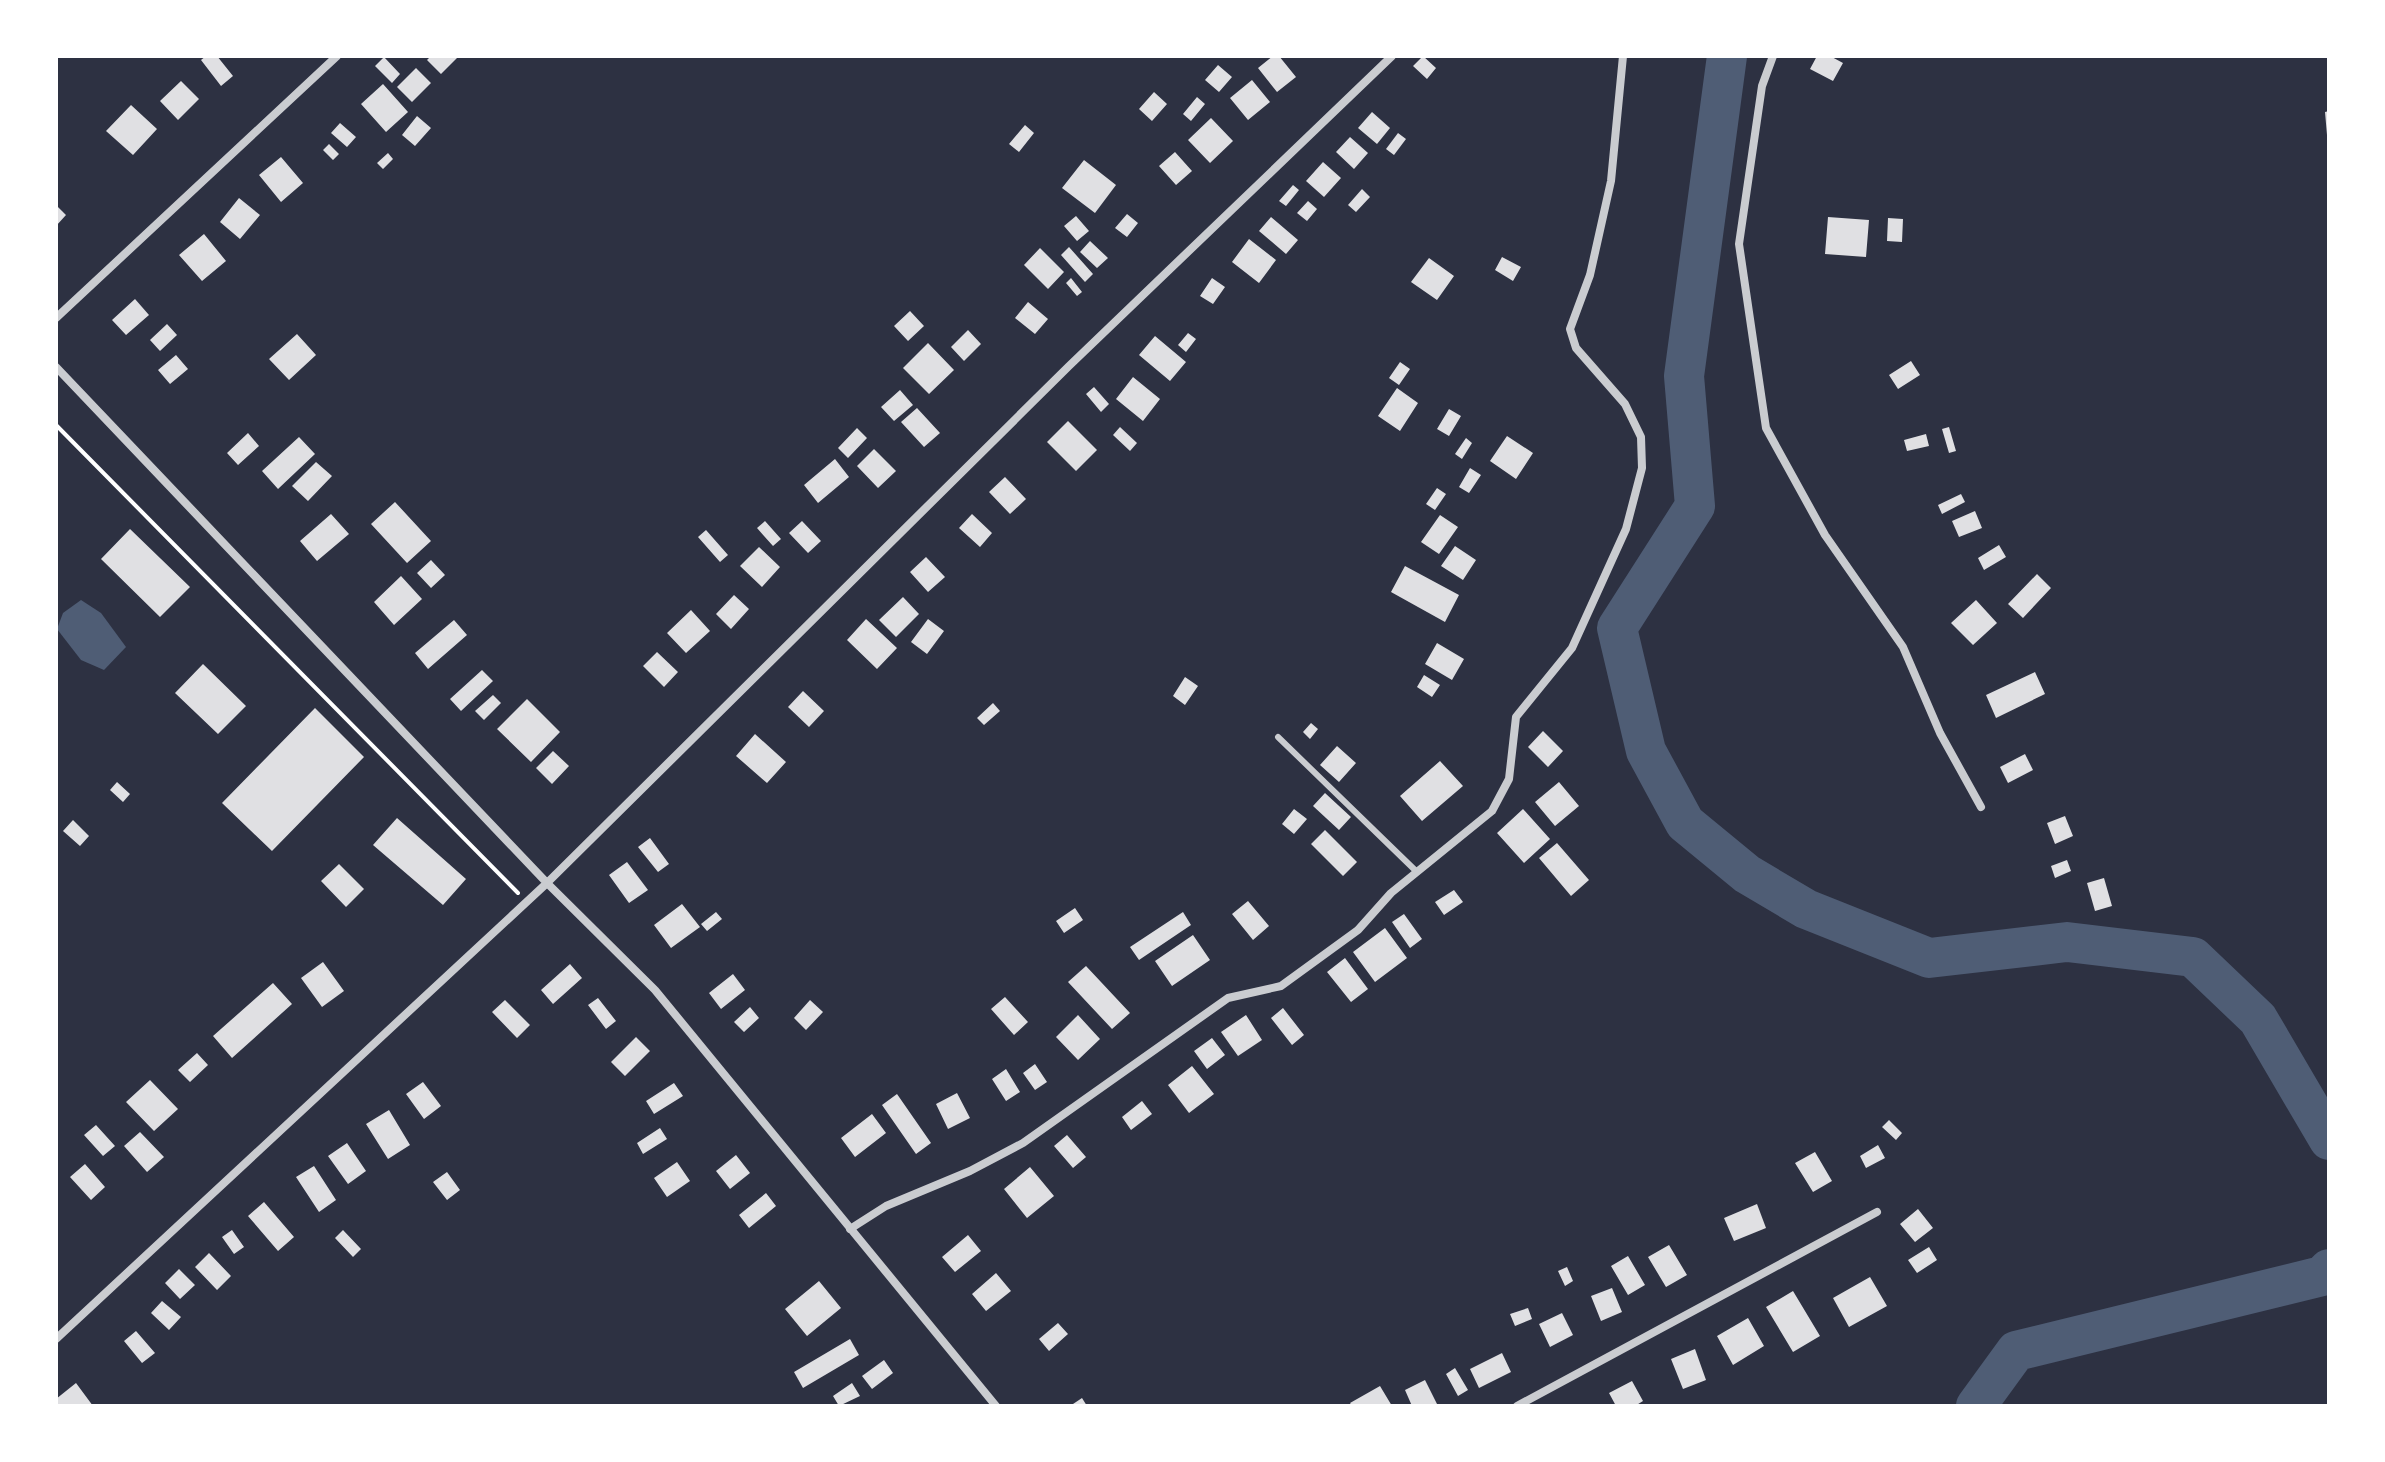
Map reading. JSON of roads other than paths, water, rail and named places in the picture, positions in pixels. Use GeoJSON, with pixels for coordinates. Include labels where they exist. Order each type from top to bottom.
{"type":"FeatureCollection","features":[{"type":"Feature","properties":{"kind":"street"},"geometry":{"type":"LineString","coordinates":[[56,318],[337,56]]}},
{"type":"Feature","properties":{"kind":"street"},"geometry":{"type":"LineString","coordinates":[[56,1339],[547,883],[1069,366],[1392,56]]}},
{"type":"Feature","properties":{"kind":"street"},"geometry":{"type":"LineString","coordinates":[[850,1229],[886,1206],[970,1171],[1023,1143],[1228,998],[1281,986],[1358,930],[1391,893],[1492,811],[1509,779],[1516,717],[1572,648],[1626,529],[1642,468],[1641,437],[1625,404],[1576,348],[1570,329],[1590,275],[1611,181],[1623,56]]}},
{"type":"Feature","properties":{"kind":"street"},"geometry":{"type":"LineString","coordinates":[[1773,56],[1762,86],[1739,244],[1766,428],[1825,535],[1903,647],[1940,733],[1981,807]]}},
{"type":"Feature","properties":{"kind":"street"},"geometry":{"type":"LineString","coordinates":[[56,367],[547,883],[655,990],[996,1406]]}},
{"type":"Feature","properties":{"kind":"street"},"geometry":{"type":"LineString","coordinates":[[1517,1406],[1877,1212]]}},
{"type":"Feature","properties":{"kind":"lane"},"geometry":{"type":"LineString","coordinates":[[1278,737],[1417,872]]}},
{"type":"Feature","properties":{"kind":"water"},"geometry":{"type":"Polygon","coordinates":[[[81,600],[101,613],[126,647],[104,670],[81,660],[57,629],[63,613],[81,600]]]}},
{"type":"Feature","properties":{"kind":"waterway"},"geometry":{"type":"LineString","coordinates":[[1727,56],[1684,376],[1695,506],[1617,628],[1646,751],[1685,823],[1747,874],[1806,909],[1929,958],[2067,942],[2193,957],[2258,1019],[2329,1140]]}},
{"type":"Feature","properties":{"kind":"waterway"},"geometry":{"type":"LineString","coordinates":[[1976,1406],[2016,1351],[2322,1276],[2329,1269]]}}]}
